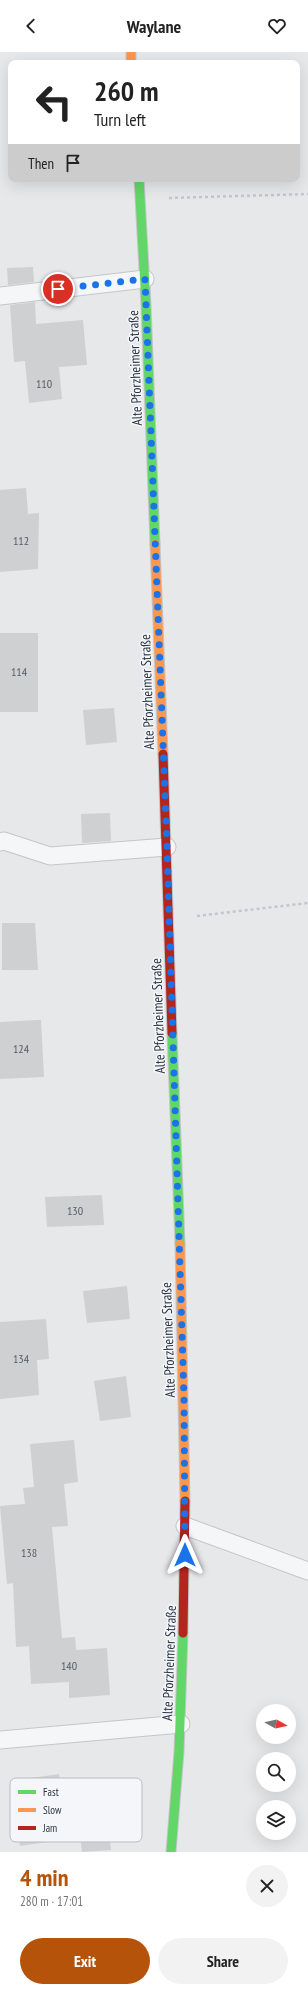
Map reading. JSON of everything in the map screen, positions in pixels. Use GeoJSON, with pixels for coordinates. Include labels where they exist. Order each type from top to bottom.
{"type":"FeatureCollection","features":[{"type":"Feature","properties":{"kind":"main road","name":"Alte Pforzheimer Straße"},"geometry":{"type":"LineString","coordinates":[[139,182],[145,279],[167,847],[184,1390],[185,1592],[181,1724],[171,1852]]}},
{"type":"Feature","properties":{"kind":"lane"},"geometry":{"type":"LineString","coordinates":[[0,296],[145,279]]}},
{"type":"Feature","properties":{"kind":"lane"},"geometry":{"type":"LineString","coordinates":[[0,842],[4,841],[50,856],[167,847]]}},
{"type":"Feature","properties":{"kind":"lane"},"geometry":{"type":"LineString","coordinates":[[185,1526],[308,1571]]}},
{"type":"Feature","properties":{"kind":"lane"},"geometry":{"type":"LineString","coordinates":[[0,1740],[181,1724]]}},
{"type":"Feature","properties":{"kind":"path"},"geometry":{"type":"LineString","coordinates":[[141,199],[308,194]]}},
{"type":"Feature","properties":{"kind":"path"},"geometry":{"type":"LineString","coordinates":[[169,920],[308,903]]}},
{"type":"Feature","properties":{"kind":"building"},"geometry":{"type":"Polygon","coordinates":[[[33,267],[34,282],[8,285],[7,268],[33,267]]]}},
{"type":"Feature","properties":{"kind":"building"},"geometry":{"type":"Polygon","coordinates":[[[35,302],[36,324],[83,320],[87,365],[59,367],[62,399],[29,403],[25,361],[14,362],[10,305],[35,302]]]}},
{"type":"Feature","properties":{"kind":"building"},"geometry":{"type":"Polygon","coordinates":[[[26,488],[28,514],[39,513],[38,569],[0,572],[0,490],[26,488]]]}},
{"type":"Feature","properties":{"kind":"building"},"geometry":{"type":"Polygon","coordinates":[[[0,633],[38,633],[38,712],[0,712],[0,633]]]}},
{"type":"Feature","properties":{"kind":"building"},"geometry":{"type":"Polygon","coordinates":[[[114,708],[117,742],[86,745],[83,710],[114,708]]]}},
{"type":"Feature","properties":{"kind":"building"},"geometry":{"type":"Polygon","coordinates":[[[110,813],[111,841],[82,843],[81,814],[110,813]]]}},
{"type":"Feature","properties":{"kind":"building"},"geometry":{"type":"Polygon","coordinates":[[[2,923],[35,923],[38,970],[2,970],[2,923]]]}},
{"type":"Feature","properties":{"kind":"building"},"geometry":{"type":"Polygon","coordinates":[[[41,1020],[44,1077],[0,1079],[0,1022],[41,1020]]]}},
{"type":"Feature","properties":{"kind":"building"},"geometry":{"type":"Polygon","coordinates":[[[102,1195],[104,1225],[47,1227],[45,1197],[102,1195]]]}},
{"type":"Feature","properties":{"kind":"building"},"geometry":{"type":"Polygon","coordinates":[[[127,1286],[130,1319],[87,1323],[83,1291],[127,1286]]]}},
{"type":"Feature","properties":{"kind":"building"},"geometry":{"type":"Polygon","coordinates":[[[46,1319],[49,1359],[37,1360],[39,1395],[0,1399],[0,1322],[46,1319]]]}},
{"type":"Feature","properties":{"kind":"building"},"geometry":{"type":"Polygon","coordinates":[[[126,1376],[131,1417],[100,1421],[94,1381],[126,1376]]]}},
{"type":"Feature","properties":{"kind":"building"},"geometry":{"type":"Polygon","coordinates":[[[74,1440],[78,1482],[64,1484],[68,1526],[52,1527],[62,1638],[75,1637],[76,1650],[107,1648],[110,1695],[69,1698],[69,1682],[31,1684],[29,1646],[16,1647],[13,1583],[7,1584],[0,1506],[25,1504],[23,1488],[34,1487],[30,1444],[74,1440]]]}},
{"type":"Feature","properties":{"kind":"building"},"geometry":{"type":"Polygon","coordinates":[[[59,1774],[60,1778],[32,1778],[59,1774]]]}},
{"type":"Feature","properties":{"kind":"building"},"geometry":{"type":"Polygon","coordinates":[[[19,1842],[47,1842],[20,1846],[19,1842]]]}},
{"type":"Feature","properties":{"kind":"building"},"geometry":{"type":"Polygon","coordinates":[[[81,1842],[110,1842],[111,1850],[82,1852],[81,1842]]]}},
{"type":"Feature","properties":{"kind":"traffic: fast"},"geometry":{"type":"LineString","coordinates":[[139,182],[146,305],[155,544]]}},
{"type":"Feature","properties":{"kind":"traffic: fast"},"geometry":{"type":"LineString","coordinates":[[172,1033],[180,1244]]}},
{"type":"Feature","properties":{"kind":"traffic: fast"},"geometry":{"type":"LineString","coordinates":[[171,1852],[179,1752],[183,1633]]}},
{"type":"Feature","properties":{"kind":"traffic: slow"},"geometry":{"type":"LineString","coordinates":[[131,52],[131,60]]}},
{"type":"Feature","properties":{"kind":"traffic: slow"},"geometry":{"type":"LineString","coordinates":[[155,544],[163,754]]}},
{"type":"Feature","properties":{"kind":"traffic: slow"},"geometry":{"type":"LineString","coordinates":[[180,1244],[185,1501]]}},
{"type":"Feature","properties":{"kind":"traffic: jam"},"geometry":{"type":"LineString","coordinates":[[163,754],[172,1033]]}},
{"type":"Feature","properties":{"kind":"traffic: jam"},"geometry":{"type":"LineString","coordinates":[[183,1633],[185,1501]]}},
{"type":"Feature","properties":{"kind":"route"},"geometry":{"type":"LineString","coordinates":[[58,289],[145,279],[167,847],[184,1397],[185,1555]]}}]}
